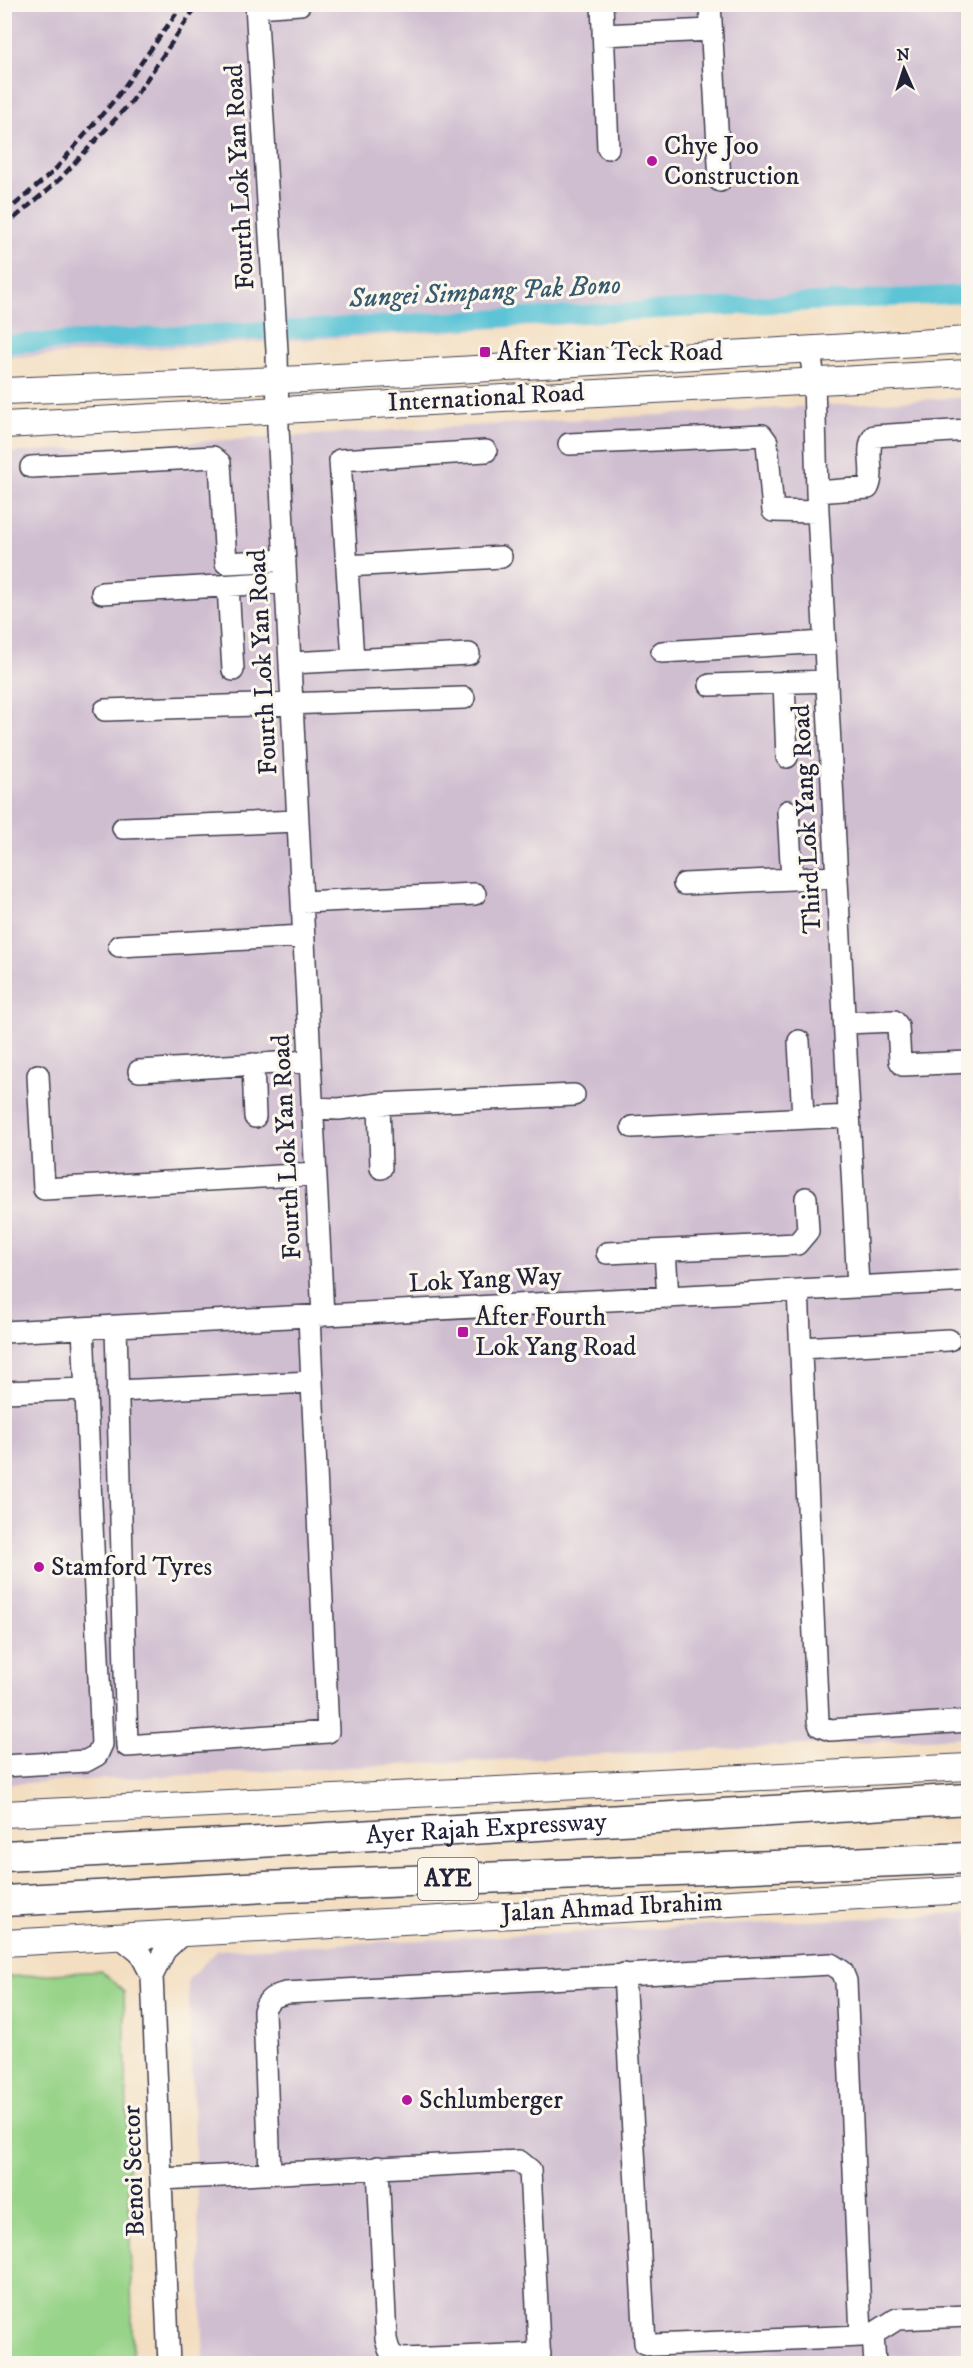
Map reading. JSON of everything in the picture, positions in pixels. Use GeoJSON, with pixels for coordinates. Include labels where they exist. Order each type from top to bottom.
{"type":"FeatureCollection","features":[{"type":"Feature","properties":{"kind":"highway","name":"Ayer Rajah Expressway"},"geometry":{"type":"LineString","coordinates":[[4,1856],[969,1799]]}},
{"type":"Feature","properties":{"kind":"highway","name":"Ayer Rajah Expressway"},"geometry":{"type":"LineString","coordinates":[[4,1901],[265,1887],[969,1858]]}},
{"type":"Feature","properties":{"kind":"main road","name":"International Road"},"geometry":{"type":"LineString","coordinates":[[4,391],[277,381],[969,340]]}},
{"type":"Feature","properties":{"kind":"main road","name":"International Road"},"geometry":{"type":"LineString","coordinates":[[4,425],[969,373]]}},
{"type":"Feature","properties":{"kind":"main road"},"geometry":{"type":"LineString","coordinates":[[4,1814],[969,1767]]}},
{"type":"Feature","properties":{"kind":"main road","name":"Jalan Ahmad Ibrahim"},"geometry":{"type":"LineString","coordinates":[[4,1943],[969,1890]]}},
{"type":"Feature","properties":{"kind":"street"},"geometry":{"type":"LineString","coordinates":[[256,6],[300,4]]}},
{"type":"Feature","properties":{"kind":"street"},"geometry":{"type":"LineString","coordinates":[[602,4],[608,148]]}},
{"type":"Feature","properties":{"kind":"street"},"geometry":{"type":"LineString","coordinates":[[710,4],[720,181]]}},
{"type":"Feature","properties":{"kind":"street","name":"Fourth Lok Yan Road"},"geometry":{"type":"LineString","coordinates":[[117,1391],[127,1746],[328,1732],[312,1382],[316,1316],[315,1174],[278,410],[277,349],[256,6]]}},
{"type":"Feature","properties":{"kind":"street"},"geometry":{"type":"LineString","coordinates":[[603,35],[711,30]]}},
{"type":"Feature","properties":{"kind":"street","name":"Third Lok Yang Road"},"geometry":{"type":"LineString","coordinates":[[810,348],[814,381],[836,877],[858,1287]]}},
{"type":"Feature","properties":{"kind":"street"},"geometry":{"type":"LineString","coordinates":[[569,444],[762,435],[767,442],[773,511],[818,502],[868,488],[872,480],[870,446],[874,436],[969,430]]}},
{"type":"Feature","properties":{"kind":"street"},"geometry":{"type":"LineString","coordinates":[[353,660],[340,460],[486,451]]}},
{"type":"Feature","properties":{"kind":"street"},"geometry":{"type":"LineString","coordinates":[[31,467],[213,457],[220,463],[226,563],[285,560]]}},
{"type":"Feature","properties":{"kind":"street"},"geometry":{"type":"LineString","coordinates":[[347,566],[501,557]]}},
{"type":"Feature","properties":{"kind":"street"},"geometry":{"type":"LineString","coordinates":[[102,593],[286,582]]}},
{"type":"Feature","properties":{"kind":"street"},"geometry":{"type":"LineString","coordinates":[[228,585],[233,670]]}},
{"type":"Feature","properties":{"kind":"street"},"geometry":{"type":"LineString","coordinates":[[662,652],[825,642]]}},
{"type":"Feature","properties":{"kind":"street"},"geometry":{"type":"LineString","coordinates":[[290,663],[469,654]]}},
{"type":"Feature","properties":{"kind":"street"},"geometry":{"type":"LineString","coordinates":[[710,685],[827,681]]}},
{"type":"Feature","properties":{"kind":"street"},"geometry":{"type":"LineString","coordinates":[[784,682],[787,757]]}},
{"type":"Feature","properties":{"kind":"street"},"geometry":{"type":"LineString","coordinates":[[105,710],[464,698]]}},
{"type":"Feature","properties":{"kind":"street"},"geometry":{"type":"LineString","coordinates":[[788,811],[792,879]]}},
{"type":"Feature","properties":{"kind":"street"},"geometry":{"type":"LineString","coordinates":[[123,828],[298,821]]}},
{"type":"Feature","properties":{"kind":"street"},"geometry":{"type":"LineString","coordinates":[[684,884],[836,877]]}},
{"type":"Feature","properties":{"kind":"street"},"geometry":{"type":"LineString","coordinates":[[302,902],[475,894]]}},
{"type":"Feature","properties":{"kind":"street"},"geometry":{"type":"LineString","coordinates":[[119,946],[304,936]]}},
{"type":"Feature","properties":{"kind":"street"},"geometry":{"type":"LineString","coordinates":[[845,1023],[894,1021],[898,1026],[900,1061],[903,1065],[969,1062]]}},
{"type":"Feature","properties":{"kind":"street"},"geometry":{"type":"LineString","coordinates":[[799,1041],[803,1118]]}},
{"type":"Feature","properties":{"kind":"street"},"geometry":{"type":"LineString","coordinates":[[139,1071],[310,1062]]}},
{"type":"Feature","properties":{"kind":"street"},"geometry":{"type":"LineString","coordinates":[[253,1065],[255,1117]]}},
{"type":"Feature","properties":{"kind":"street"},"geometry":{"type":"LineString","coordinates":[[38,1075],[44,1189],[315,1174]]}},
{"type":"Feature","properties":{"kind":"street"},"geometry":{"type":"LineString","coordinates":[[312,1108],[339,1109],[379,1104],[574,1095]]}},
{"type":"Feature","properties":{"kind":"street"},"geometry":{"type":"LineString","coordinates":[[379,1104],[381,1168]]}},
{"type":"Feature","properties":{"kind":"street"},"geometry":{"type":"LineString","coordinates":[[632,1127],[849,1116]]}},
{"type":"Feature","properties":{"kind":"street"},"geometry":{"type":"LineString","coordinates":[[608,1253],[800,1243],[808,1231],[806,1198]]}},
{"type":"Feature","properties":{"kind":"street"},"geometry":{"type":"LineString","coordinates":[[665,1251],[668,1298]]}},
{"type":"Feature","properties":{"kind":"street","name":"Lok Yang Way"},"geometry":{"type":"LineString","coordinates":[[4,1332],[969,1281]]}},
{"type":"Feature","properties":{"kind":"street"},"geometry":{"type":"LineString","coordinates":[[798,1290],[820,1726],[830,1730],[969,1721]]}},
{"type":"Feature","properties":{"kind":"street"},"geometry":{"type":"LineString","coordinates":[[116,1327],[117,1391],[312,1382]]}},
{"type":"Feature","properties":{"kind":"street"},"geometry":{"type":"LineString","coordinates":[[4,1766],[86,1761],[97,1755],[102,1744],[83,1328]]}},
{"type":"Feature","properties":{"kind":"street"},"geometry":{"type":"LineString","coordinates":[[801,1348],[949,1341]]}},
{"type":"Feature","properties":{"kind":"street"},"geometry":{"type":"LineString","coordinates":[[4,1392],[86,1389]]}},
{"type":"Feature","properties":{"kind":"street","name":"Benoi Sector"},"geometry":{"type":"LineString","coordinates":[[152,1976],[165,1950],[183,1933]]}},
{"type":"Feature","properties":{"kind":"street","name":"Benoi Sector"},"geometry":{"type":"LineString","coordinates":[[119,1936],[140,1953],[152,1976],[169,2364]]}},
{"type":"Feature","properties":{"kind":"street"},"geometry":{"type":"LineString","coordinates":[[270,2173],[264,2011],[267,2002],[276,1995],[831,1964],[842,1971],[846,1980],[867,2336],[874,2364]]}},
{"type":"Feature","properties":{"kind":"street"},"geometry":{"type":"LineString","coordinates":[[624,1974],[645,2343],[653,2345],[867,2336],[897,2319],[969,2316]]}},
{"type":"Feature","properties":{"kind":"street"},"geometry":{"type":"LineString","coordinates":[[161,2179],[378,2167],[519,2161],[530,2170],[540,2359],[402,2359],[394,2358],[388,2351],[378,2167]]}},
{"type":"Feature","properties":{"kind":"shaded area"},"geometry":{"type":"Polygon","coordinates":[[[5,5],[968,5],[968,300],[5,358],[5,5]]]}},
{"type":"Feature","properties":{"kind":"shaded area"},"geometry":{"type":"Polygon","coordinates":[[[968,397],[968,1737],[5,1784],[4,453],[968,397]]]}},
{"type":"Feature","properties":{"kind":"shaded area"},"geometry":{"type":"Polygon","coordinates":[[[968,1913],[968,2352],[743,2364],[206,2363],[204,2361],[188,1979],[218,1950],[968,1913]]]}},
{"type":"Feature","properties":{"kind":"green space"},"geometry":{"type":"Polygon","coordinates":[[[101,1971],[124,1992],[133,2363],[5,2363],[5,1977],[101,1971]]]}},
{"type":"Feature","properties":{"kind":"waterway","name":"Sungei Simpang Pak Bono"},"geometry":{"type":"LineString","coordinates":[[4,344],[968,294]]}},
{"type":"Feature","properties":{"kind":"railway"},"geometry":{"type":"LineString","coordinates":[[4,214],[53,172],[117,97],[183,4]]}},
{"type":"Feature","properties":{"kind":"railway"},"geometry":{"type":"LineString","coordinates":[[4,227],[58,181],[132,101],[198,4]]}},
{"type":"Feature","properties":{"kind":"place","name":"Chye Joo Construction"},"geometry":{"type":"Point","coordinates":[652,161]}},
{"type":"Feature","properties":{"kind":"place","name":"After Kian Teck Road"},"geometry":{"type":"Point","coordinates":[485,352]}},
{"type":"Feature","properties":{"kind":"place","name":"After Fourth Lok Yang Road"},"geometry":{"type":"Point","coordinates":[463,1332]}},
{"type":"Feature","properties":{"kind":"place","name":"Stamford Tyres"},"geometry":{"type":"Point","coordinates":[39,1567]}},
{"type":"Feature","properties":{"kind":"place","name":"Schlumberger"},"geometry":{"type":"Point","coordinates":[407,2100]}}]}
